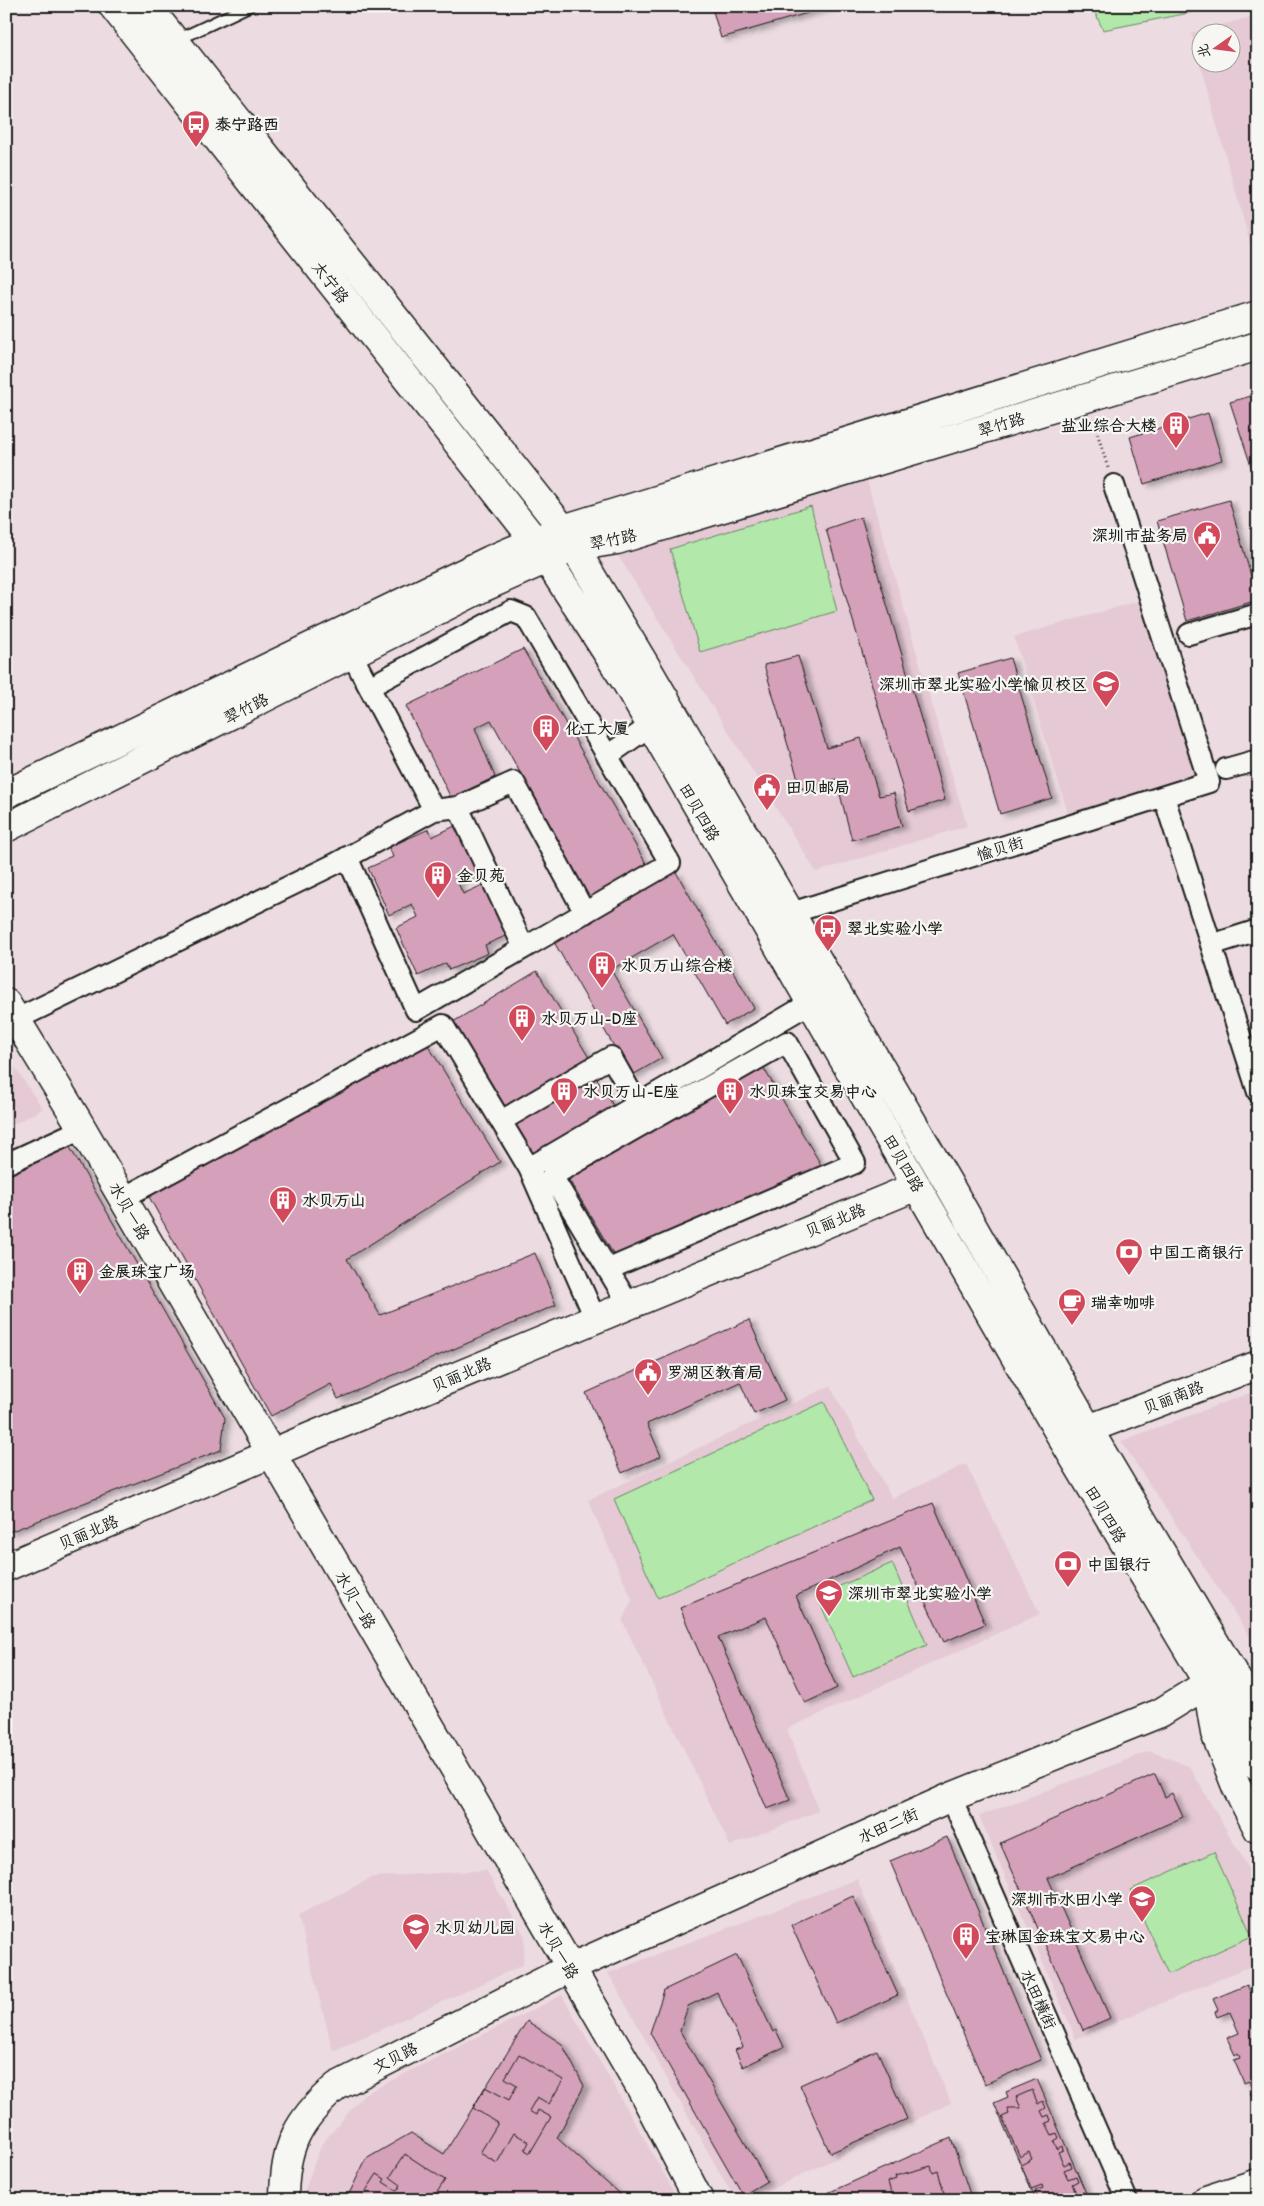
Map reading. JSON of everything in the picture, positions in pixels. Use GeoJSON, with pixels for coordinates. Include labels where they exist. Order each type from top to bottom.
{"type":"FeatureCollection","features":[{"type":"Feature","properties":{"kind":"main road","name":"太宁路"},"geometry":{"type":"LineString","coordinates":[[113,6],[165,49],[569,538]]}},
{"type":"Feature","properties":{"kind":"main road","name":"太宁路"},"geometry":{"type":"LineString","coordinates":[[147,6],[165,49],[541,550]]}},
{"type":"Feature","properties":{"kind":"main road","name":"翠竹路"},"geometry":{"type":"LineString","coordinates":[[6,794],[473,568],[541,550],[569,538],[1258,315]]}},
{"type":"Feature","properties":{"kind":"main road","name":"翠竹路"},"geometry":{"type":"LineString","coordinates":[[569,538],[617,540],[1258,346]]}},
{"type":"Feature","properties":{"kind":"main road","name":"田贝四路"},"geometry":{"type":"LineString","coordinates":[[569,538],[637,676],[650,726],[812,1002],[1062,1438],[1258,1767]]}},
{"type":"Feature","properties":{"kind":"main road","name":"翠竹路"},"geometry":{"type":"LineString","coordinates":[[6,828],[482,588],[541,550]]}},
{"type":"Feature","properties":{"kind":"main road","name":"田贝四路"},"geometry":{"type":"LineString","coordinates":[[541,550],[637,676],[791,913],[1088,1428],[1258,1715]]}},
{"type":"Feature","properties":{"kind":"main road","name":"水贝一路"},"geometry":{"type":"LineString","coordinates":[[12,1011],[643,2092],[699,2200]]}},
{"type":"Feature","properties":{"kind":"main road","name":"贝丽北路"},"geometry":{"type":"LineString","coordinates":[[6,1566],[595,1318],[917,1186]]}},
{"type":"Feature","properties":{"kind":"main road","name":"贝丽南路"},"geometry":{"type":"LineString","coordinates":[[1088,1428],[1258,1365]]}},
{"type":"Feature","properties":{"kind":"main road"},"geometry":{"type":"LineString","coordinates":[[1230,1670],[1258,1694]]}},
{"type":"Feature","properties":{"kind":"main road","name":"水田二街"},"geometry":{"type":"LineString","coordinates":[[570,1968],[951,1797],[1160,1712],[1207,1684]]}},
{"type":"Feature","properties":{"kind":"main road"},"geometry":{"type":"LineString","coordinates":[[1207,1684],[1215,1733],[1236,1786],[1258,1829]]}},
{"type":"Feature","properties":{"kind":"main road","name":"文贝路"},"geometry":{"type":"LineString","coordinates":[[284,2200],[288,2152],[298,2128],[316,2104],[337,2086],[570,1968]]}},
{"type":"Feature","properties":{"kind":"main road"},"geometry":{"type":"LineString","coordinates":[[1206,2200],[1258,2183]]}},
{"type":"Feature","properties":{"kind":"street","name":"愉贝街"},"geometry":{"type":"LineString","coordinates":[[791,913],[1209,782],[1114,485]]}},
{"type":"Feature","properties":{"kind":"street"},"geometry":{"type":"LineString","coordinates":[[347,857],[416,1010],[670,863],[526,617],[511,612],[368,687]]}},
{"type":"Feature","properties":{"kind":"street"},"geometry":{"type":"LineString","coordinates":[[1189,634],[1258,614]]}},
{"type":"Feature","properties":{"kind":"street"},"geometry":{"type":"LineString","coordinates":[[352,655],[434,810]]}},
{"type":"Feature","properties":{"kind":"street"},"geometry":{"type":"LineString","coordinates":[[607,756],[650,726]]}},
{"type":"Feature","properties":{"kind":"street"},"geometry":{"type":"LineString","coordinates":[[1226,769],[1258,760]]}},
{"type":"Feature","properties":{"kind":"street"},"geometry":{"type":"LineString","coordinates":[[12,1011],[347,857],[434,810],[458,807],[514,782],[586,913]]}},
{"type":"Feature","properties":{"kind":"street"},"geometry":{"type":"LineString","coordinates":[[1164,797],[1258,1092]]}},
{"type":"Feature","properties":{"kind":"street"},"geometry":{"type":"LineString","coordinates":[[458,807],[524,948]]}},
{"type":"Feature","properties":{"kind":"street"},"geometry":{"type":"LineString","coordinates":[[1211,945],[1258,930]]}},
{"type":"Feature","properties":{"kind":"street"},"geometry":{"type":"LineString","coordinates":[[529,1168],[812,1002]]}},
{"type":"Feature","properties":{"kind":"street"},"geometry":{"type":"LineString","coordinates":[[122,1198],[443,1025],[529,1168],[595,1318]]}},
{"type":"Feature","properties":{"kind":"street"},"geometry":{"type":"LineString","coordinates":[[608,1270],[855,1163],[787,1042],[552,1176],[608,1270],[629,1305]]}},
{"type":"Feature","properties":{"kind":"street"},"geometry":{"type":"LineString","coordinates":[[501,1122],[611,1057],[638,1103]]}},
{"type":"Feature","properties":{"kind":"street"},"geometry":{"type":"LineString","coordinates":[[6,1152],[79,1123]]}},
{"type":"Feature","properties":{"kind":"street"},"geometry":{"type":"LineString","coordinates":[[6,1164],[79,1123]]}},
{"type":"Feature","properties":{"kind":"street","name":"水田横街"},"geometry":{"type":"LineString","coordinates":[[951,1797],[1127,2200]]}},
{"type":"Feature","properties":{"kind":"lane"},"geometry":{"type":"LineString","coordinates":[[165,49],[249,6]]}},
{"type":"Feature","properties":{"kind":"path"},"geometry":{"type":"LineString","coordinates":[[1087,398],[1105,456]]}},
{"type":"Feature","properties":{"kind":"shaded area"},"geometry":{"type":"Polygon","coordinates":[[[1258,15],[1258,267],[1202,72],[1242,72],[1242,22],[1232,22],[1258,15]]]}},
{"type":"Feature","properties":{"kind":"shaded area"},"geometry":{"type":"Polygon","coordinates":[[[867,481],[967,826],[816,872],[617,554],[867,481]]]}},
{"type":"Feature","properties":{"kind":"shaded area","name":"深圳市翠北实验小学愉贝校区"},"geometry":{"type":"Polygon","coordinates":[[[1142,600],[1197,778],[1069,817],[1014,637],[1142,600]]]}},
{"type":"Feature","properties":{"kind":"shaded area"},"geometry":{"type":"Polygon","coordinates":[[[6,1054],[43,1109],[6,1128],[6,1054]]]}},
{"type":"Feature","properties":{"kind":"shaded area","name":"深圳市翠北实验小学"},"geometry":{"type":"Polygon","coordinates":[[[830,1386],[892,1498],[966,1464],[1040,1614],[787,1729],[819,1811],[730,1846],[622,1620],[632,1600],[588,1500],[830,1386]]]}},
{"type":"Feature","properties":{"kind":"shaded area"},"geometry":{"type":"Polygon","coordinates":[[[1258,1390],[1258,1649],[1121,1441],[1258,1390]]]}},
{"type":"Feature","properties":{"kind":"shaded area","name":"深圳市水田小学"},"geometry":{"type":"Polygon","coordinates":[[[1150,1751],[1189,1766],[1258,1884],[1258,1963],[1076,2039],[979,1816],[1150,1751]]]}},
{"type":"Feature","properties":{"kind":"shaded area","name":"水贝幼儿园"},"geometry":{"type":"Polygon","coordinates":[[[486,1870],[525,1937],[523,1965],[333,2051],[298,1915],[373,1877],[486,1870]]]}},
{"type":"Feature","properties":{"kind":"shaded area"},"geometry":{"type":"Polygon","coordinates":[[[857,1879],[951,2103],[749,2200],[735,2200],[608,1973],[857,1879]]]}},
{"type":"Feature","properties":{"kind":"shaded area"},"geometry":{"type":"Polygon","coordinates":[[[562,1995],[679,2200],[301,2200],[321,2145],[364,2094],[562,1995]]]}},
{"type":"Feature","properties":{"kind":"green space"},"geometry":{"type":"Polygon","coordinates":[[[1092,6],[1224,6],[1103,30],[1092,6]]]}},
{"type":"Feature","properties":{"kind":"green space"},"geometry":{"type":"Polygon","coordinates":[[[811,506],[837,611],[700,652],[670,549],[811,506]]]}},
{"type":"Feature","properties":{"kind":"green space"},"geometry":{"type":"Polygon","coordinates":[[[824,1402],[872,1500],[658,1598],[614,1499],[824,1402]]]}},
{"type":"Feature","properties":{"kind":"green space"},"geometry":{"type":"Polygon","coordinates":[[[892,1563],[927,1645],[853,1677],[817,1596],[892,1563]]]}},
{"type":"Feature","properties":{"kind":"green space"},"geometry":{"type":"Polygon","coordinates":[[[1214,1852],[1252,1936],[1168,1974],[1130,1890],[1214,1852]]]}},
{"type":"Feature","properties":{"kind":"building"},"geometry":{"type":"Polygon","coordinates":[[[717,6],[832,6],[721,38],[712,8],[717,6]]]}},
{"type":"Feature","properties":{"kind":"building"},"geometry":{"type":"Polygon","coordinates":[[[1258,394],[1258,487],[1230,402],[1258,394]]]}},
{"type":"Feature","properties":{"kind":"building","name":"盐业综合大楼"},"geometry":{"type":"Polygon","coordinates":[[[1208,413],[1222,460],[1144,484],[1130,437],[1208,413]]]}},
{"type":"Feature","properties":{"kind":"building","name":"深圳市盐务局"},"geometry":{"type":"Polygon","coordinates":[[[1229,500],[1258,600],[1187,621],[1157,521],[1229,500]]]}},
{"type":"Feature","properties":{"kind":"building"},"geometry":{"type":"Polygon","coordinates":[[[861,517],[945,800],[909,811],[826,529],[861,517]]]}},
{"type":"Feature","properties":{"kind":"building","name":"化工大厦"},"geometry":{"type":"Polygon","coordinates":[[[523,649],[648,867],[591,901],[491,720],[475,728],[495,777],[451,798],[406,706],[523,649]]]}},
{"type":"Feature","properties":{"kind":"building"},"geometry":{"type":"Polygon","coordinates":[[[798,656],[827,748],[861,738],[879,796],[894,793],[902,826],[852,840],[836,779],[801,789],[764,665],[798,656]]]}},
{"type":"Feature","properties":{"kind":"building"},"geometry":{"type":"Polygon","coordinates":[[[1010,658],[1052,798],[1000,814],[958,673],[1010,658]]]}},
{"type":"Feature","properties":{"kind":"building","name":"金贝苑"},"geometry":{"type":"Polygon","coordinates":[[[461,823],[483,871],[458,883],[463,894],[487,883],[510,934],[485,945],[488,953],[449,970],[446,963],[418,976],[396,928],[418,917],[412,904],[389,915],[368,868],[393,857],[389,847],[429,829],[432,837],[461,823]]]}},
{"type":"Feature","properties":{"kind":"building","name":"水贝万山综合楼"},"geometry":{"type":"Polygon","coordinates":[[[676,872],[754,1008],[725,1025],[673,934],[611,970],[662,1058],[631,1076],[554,942],[676,872]]]}},
{"type":"Feature","properties":{"kind":"building","name":"水贝万山-D座"},"geometry":{"type":"Polygon","coordinates":[[[537,971],[591,1061],[507,1112],[453,1022],[537,971]]]}},
{"type":"Feature","properties":{"kind":"building","name":"水贝万山"},"geometry":{"type":"Polygon","coordinates":[[[426,1042],[500,1162],[347,1259],[380,1315],[535,1253],[556,1305],[338,1399],[331,1384],[271,1416],[148,1195],[426,1042]]]}},
{"type":"Feature","properties":{"kind":"building","name":"水贝珠宝交易中心"},"geometry":{"type":"Polygon","coordinates":[[[760,1062],[823,1168],[617,1260],[566,1175],[760,1062]]]}},
{"type":"Feature","properties":{"kind":"building","name":"水贝万山-E座"},"geometry":{"type":"Polygon","coordinates":[[[596,1077],[614,1107],[533,1154],[514,1123],[596,1077]]]}},
{"type":"Feature","properties":{"kind":"building","name":"金展珠宝广场"},"geometry":{"type":"Polygon","coordinates":[[[68,1144],[225,1418],[221,1450],[9,1532],[6,1521],[6,1172],[68,1144]]]}},
{"type":"Feature","properties":{"kind":"building","name":"罗湖区教育局"},"geometry":{"type":"Polygon","coordinates":[[[749,1320],[785,1400],[754,1414],[740,1382],[647,1424],[661,1456],[622,1473],[586,1393],[749,1320]]]}},
{"type":"Feature","properties":{"kind":"building"},"geometry":{"type":"Polygon","coordinates":[[[933,1503],[985,1624],[944,1642],[900,1547],[796,1596],[837,1688],[805,1703],[766,1617],[718,1637],[790,1800],[767,1809],[680,1608],[933,1503]]]}},
{"type":"Feature","properties":{"kind":"building"},"geometry":{"type":"Polygon","coordinates":[[[1155,1774],[1165,1797],[1172,1793],[1183,1817],[1048,1878],[1110,2018],[1083,2030],[1000,1843],[1155,1774]]]}},
{"type":"Feature","properties":{"kind":"building","name":"宝琳国金珠宝文易中心"},"geometry":{"type":"Polygon","coordinates":[[[947,1837],[1041,2060],[985,2084],[890,1861],[947,1837]]]}},
{"type":"Feature","properties":{"kind":"building"},"geometry":{"type":"Polygon","coordinates":[[[853,1896],[898,1995],[836,2023],[791,1925],[853,1896]]]}},
{"type":"Feature","properties":{"kind":"building"},"geometry":{"type":"Polygon","coordinates":[[[737,1955],[773,2032],[776,2030],[784,2047],[743,2067],[735,2050],[743,2047],[717,1992],[688,2006],[680,2031],[767,2181],[743,2195],[650,2033],[664,1990],[737,1955]]]}},
{"type":"Feature","properties":{"kind":"building"},"geometry":{"type":"Polygon","coordinates":[[[1247,1985],[1251,1993],[1258,1990],[1257,2109],[1249,2090],[1252,2089],[1249,2081],[1244,2083],[1234,2060],[1240,2058],[1238,2053],[1235,2055],[1227,2038],[1239,2033],[1230,2012],[1217,2017],[1215,2012],[1218,2010],[1213,1999],[1247,1985]]]}},
{"type":"Feature","properties":{"kind":"building"},"geometry":{"type":"Polygon","coordinates":[[[527,2021],[562,2044],[584,2086],[557,2138],[626,2200],[346,2200],[366,2159],[411,2133],[444,2154],[527,2021]]]}},
{"type":"Feature","properties":{"kind":"building"},"geometry":{"type":"Polygon","coordinates":[[[877,2050],[907,2119],[830,2153],[800,2085],[877,2050]]]}},
{"type":"Feature","properties":{"kind":"building"},"geometry":{"type":"Polygon","coordinates":[[[519,2054],[563,2080],[549,2104],[537,2097],[529,2111],[536,2115],[538,2110],[551,2117],[530,2153],[525,2150],[529,2142],[514,2133],[497,2163],[480,2153],[498,2123],[473,2108],[485,2087],[509,2100],[517,2085],[505,2078],[519,2054]]]}},
{"type":"Feature","properties":{"kind":"building"},"geometry":{"type":"Polygon","coordinates":[[[1037,2079],[1089,2200],[1036,2200],[994,2103],[1008,2097],[1006,2092],[1037,2079]]]}},
{"type":"Feature","properties":{"kind":"building"},"geometry":{"type":"Polygon","coordinates":[[[1032,2090],[1038,2104],[1043,2101],[1046,2108],[1041,2111],[1044,2117],[1049,2115],[1051,2121],[1046,2123],[1052,2135],[1057,2133],[1059,2138],[1054,2141],[1057,2149],[1062,2146],[1063,2150],[1058,2152],[1064,2165],[1070,2162],[1072,2167],[1064,2170],[1068,2179],[1076,2176],[1078,2181],[1072,2184],[1077,2195],[1083,2192],[1085,2198],[1039,2200],[1035,2191],[1043,2188],[1042,2185],[1031,2189],[1021,2165],[1032,2159],[1029,2152],[1020,2157],[1002,2117],[1009,2114],[1007,2108],[1021,2108],[1016,2097],[1032,2090]]]}},
{"type":"Feature","properties":{"kind":"building"},"geometry":{"type":"Polygon","coordinates":[[[951,2138],[972,2200],[812,2200],[951,2138]]]}},
{"type":"Feature","properties":{"kind":"building"},"geometry":{"type":"Polygon","coordinates":[[[405,2154],[445,2180],[432,2200],[423,2197],[421,2200],[360,2200],[377,2174],[385,2179],[383,2182],[397,2191],[401,2185],[390,2177],[405,2154]]]}},
{"type":"Feature","properties":{"kind":"building"},"geometry":{"type":"Polygon","coordinates":[[[931,2166],[933,2173],[938,2171],[946,2200],[893,2200],[888,2182],[896,2179],[895,2176],[931,2166]]]}},
{"type":"Feature","properties":{"kind":"place","name":"泰宁路西"},"geometry":{"type":"Point","coordinates":[196,148]}},
{"type":"Feature","properties":{"kind":"place","name":"盐业综合大楼"},"geometry":{"type":"Point","coordinates":[1176,449]}},
{"type":"Feature","properties":{"kind":"place","name":"深圳市盐务局"},"geometry":{"type":"Point","coordinates":[1207,559]}},
{"type":"Feature","properties":{"kind":"place","name":"深圳市翠北实验小学愉贝校区"},"geometry":{"type":"Point","coordinates":[1106,708]}},
{"type":"Feature","properties":{"kind":"place","name":"化工大厦"},"geometry":{"type":"Point","coordinates":[546,752]}},
{"type":"Feature","properties":{"kind":"place","name":"田贝邮局"},"geometry":{"type":"Point","coordinates":[767,811]}},
{"type":"Feature","properties":{"kind":"place","name":"金贝苑"},"geometry":{"type":"Point","coordinates":[438,899]}},
{"type":"Feature","properties":{"kind":"place","name":"翠北实验小学"},"geometry":{"type":"Point","coordinates":[828,952]}},
{"type":"Feature","properties":{"kind":"place","name":"水贝万山综合楼"},"geometry":{"type":"Point","coordinates":[602,989]}},
{"type":"Feature","properties":{"kind":"place","name":"水贝万山-D座"},"geometry":{"type":"Point","coordinates":[522,1042]}},
{"type":"Feature","properties":{"kind":"place","name":"水贝万山-E座"},"geometry":{"type":"Point","coordinates":[564,1115]}},
{"type":"Feature","properties":{"kind":"place","name":"水贝珠宝交易中心"},"geometry":{"type":"Point","coordinates":[730,1115]}},
{"type":"Feature","properties":{"kind":"place","name":"水贝万山"},"geometry":{"type":"Point","coordinates":[283,1224]}},
{"type":"Feature","properties":{"kind":"place","name":"中国工商银行"},"geometry":{"type":"Point","coordinates":[1129,1276]}},
{"type":"Feature","properties":{"kind":"place","name":"金展珠宝广场"},"geometry":{"type":"Point","coordinates":[80,1295]}},
{"type":"Feature","properties":{"kind":"place","name":"瑞幸咖啡"},"geometry":{"type":"Point","coordinates":[1072,1326]}},
{"type":"Feature","properties":{"kind":"place","name":"罗湖区教育局"},"geometry":{"type":"Point","coordinates":[648,1396]}},
{"type":"Feature","properties":{"kind":"place","name":"中国银行"},"geometry":{"type":"Point","coordinates":[1068,1588]}},
{"type":"Feature","properties":{"kind":"place","name":"深圳市翠北实验小学"},"geometry":{"type":"Point","coordinates":[829,1617]}},
{"type":"Feature","properties":{"kind":"place","name":"深圳市水田小学"},"geometry":{"type":"Point","coordinates":[1142,1923]}},
{"type":"Feature","properties":{"kind":"place","name":"水贝幼儿园"},"geometry":{"type":"Point","coordinates":[416,1951]}},
{"type":"Feature","properties":{"kind":"place","name":"宝琳国金珠宝文易中心"},"geometry":{"type":"Point","coordinates":[966,1960]}}]}
